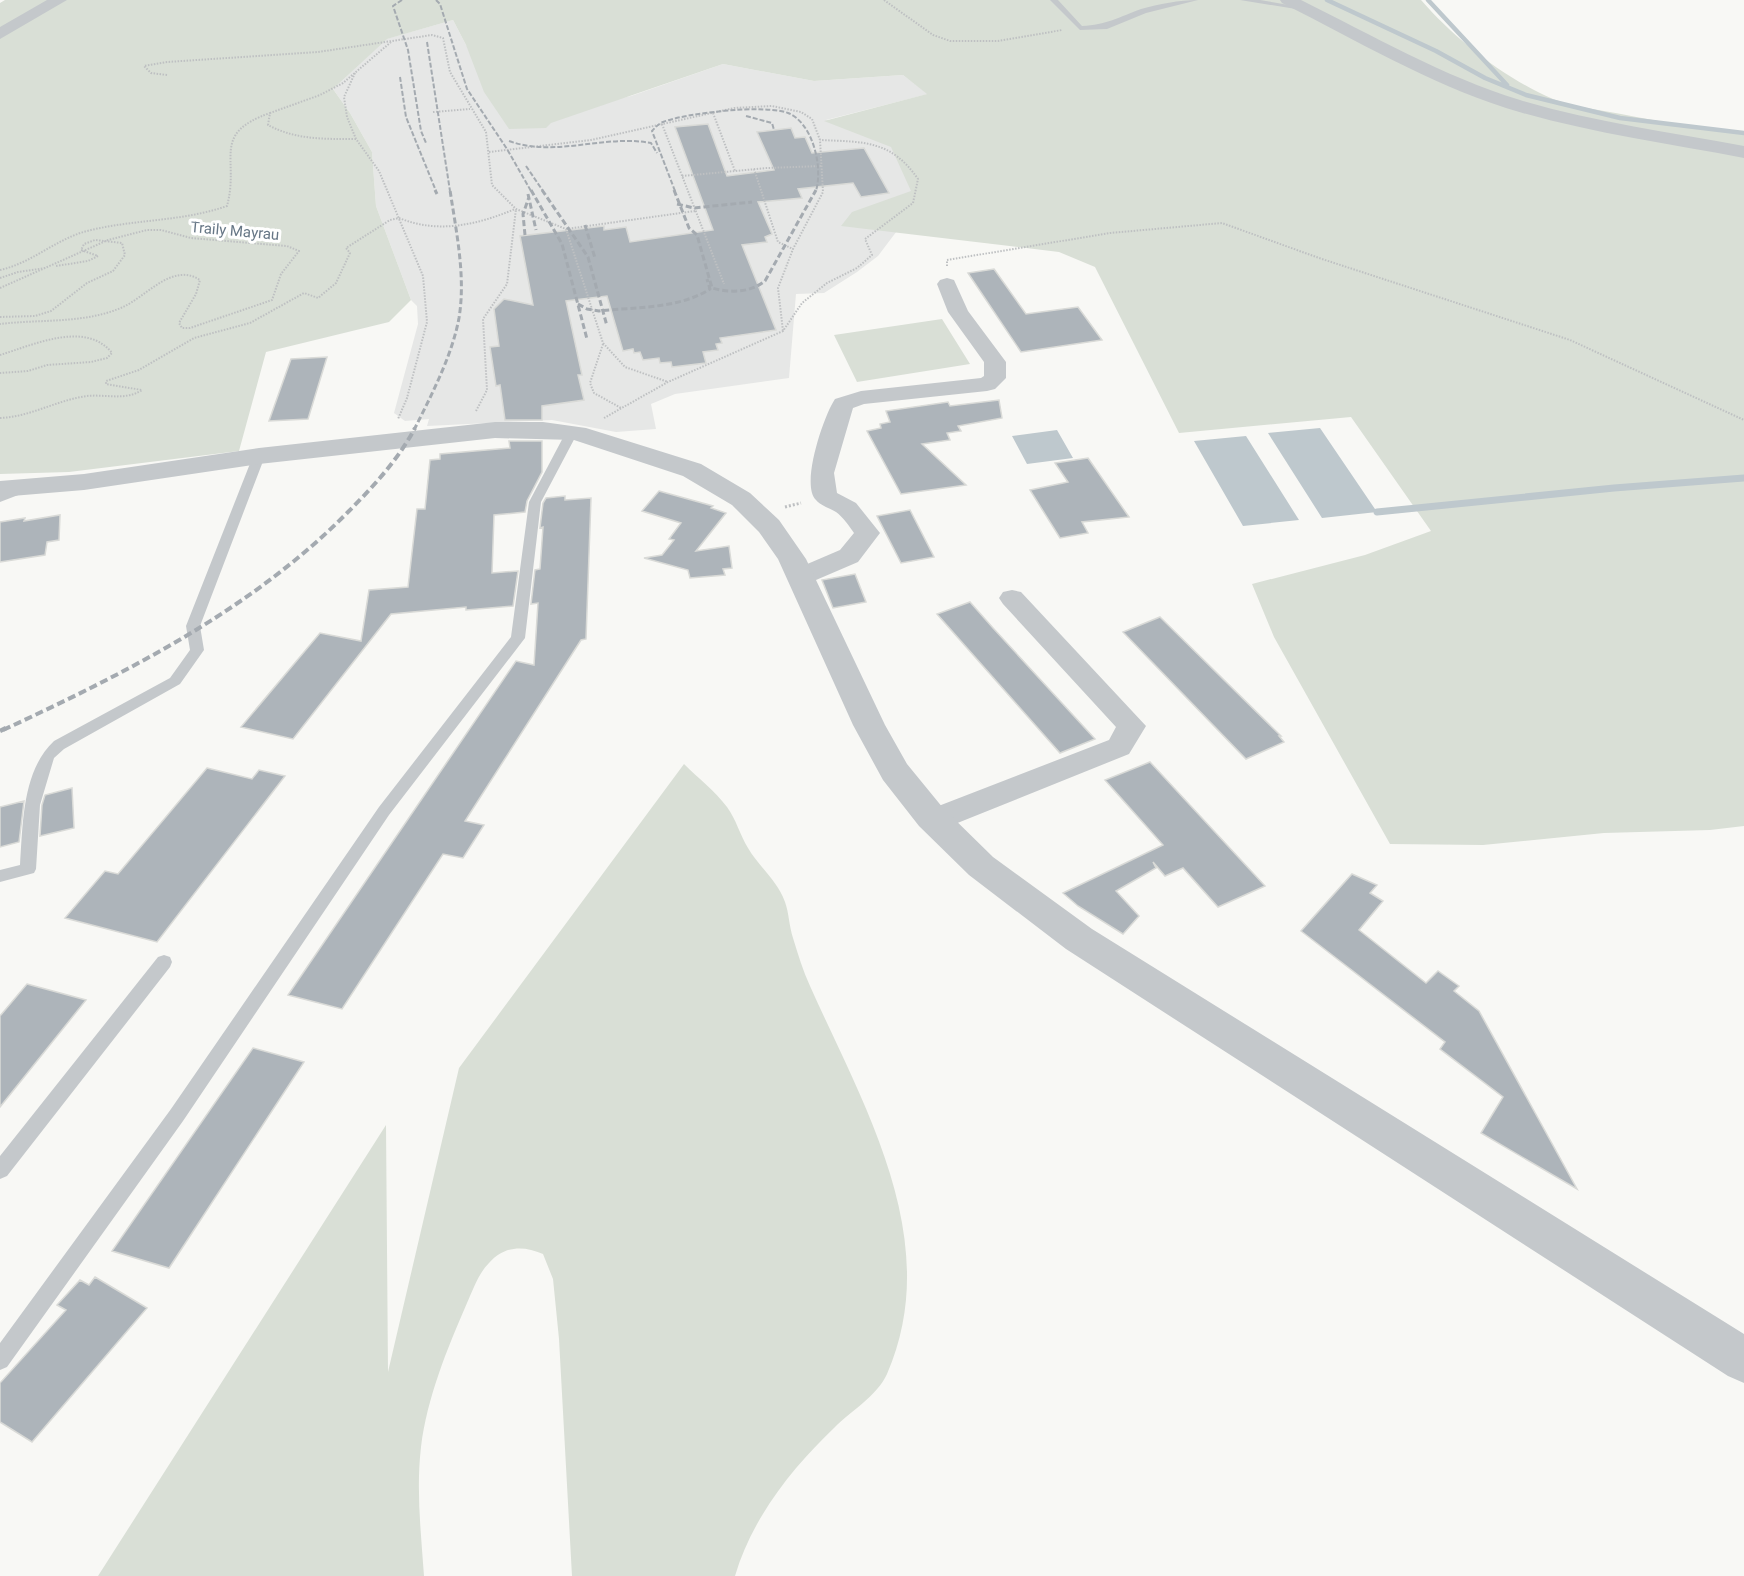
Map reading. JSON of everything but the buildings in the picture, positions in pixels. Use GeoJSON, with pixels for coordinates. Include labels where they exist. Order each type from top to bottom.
{"type":"FeatureCollection","features":[{"type":"Feature","properties":{"kind":"street"},"geometry":{"type":"LineString","coordinates":[[0,34],[59,0]]}},
{"type":"Feature","properties":{"kind":"street"},"geometry":{"type":"LineString","coordinates":[[1295,4],[1458,84],[1513,104],[1561,117],[1744,153]]}},
{"type":"Feature","properties":{"kind":"street"},"geometry":{"type":"LineString","coordinates":[[800,578],[849,556],[867,533],[847,508],[825,496],[822,473],[843,404],[861,398],[987,384],[995,378],[995,362],[958,312],[947,284]]}},
{"type":"Feature","properties":{"kind":"street"},"geometry":{"type":"LineString","coordinates":[[13,488],[123,476],[386,440],[495,430],[575,433],[692,470],[741,499],[769,526],[792,559],[868,725],[895,772],[934,820],[981,866],[1079,939],[1744,1360]]}},
{"type":"Feature","properties":{"kind":"street"},"geometry":{"type":"LineString","coordinates":[[934,820],[1119,747],[1132,726],[1012,598]]}},
{"type":"Feature","properties":{"kind":"lane"},"geometry":{"type":"LineString","coordinates":[[1054,0],[1080,28],[1104,27],[1144,11],[1194,0]]}},
{"type":"Feature","properties":{"kind":"lane"},"geometry":{"type":"LineString","coordinates":[[1244,0],[1295,4]]}},
{"type":"Feature","properties":{"kind":"lane"},"geometry":{"type":"LineString","coordinates":[[0,1360],[177,1116],[384,811],[518,638],[535,502],[575,433]]}},
{"type":"Feature","properties":{"kind":"lane"},"geometry":{"type":"LineString","coordinates":[[0,876],[28,869],[32,805],[47,756],[59,745],[175,681],[197,650],[193,626],[259,456]]}},
{"type":"Feature","properties":{"kind":"lane"},"geometry":{"type":"LineString","coordinates":[[0,498],[13,488]]}},
{"type":"Feature","properties":{"kind":"lane"},"geometry":{"type":"LineString","coordinates":[[0,1170],[164,962]]}},
{"type":"Feature","properties":{"kind":"path"},"geometry":{"type":"LineString","coordinates":[[884,0],[900,15],[937,37],[955,41],[982,43],[1080,28]]}},
{"type":"Feature","properties":{"kind":"path"},"geometry":{"type":"LineString","coordinates":[[167,75],[151,73],[144,66],[166,62],[318,52],[432,35],[443,38],[450,72],[486,132],[492,185],[516,208],[566,229],[695,211]]}},
{"type":"Feature","properties":{"kind":"path"},"geometry":{"type":"LineString","coordinates":[[0,270],[30,260],[86,231],[203,216],[227,206],[231,196],[230,149],[233,133],[246,122],[320,95],[343,84],[391,42]]}},
{"type":"Feature","properties":{"kind":"path"},"geometry":{"type":"LineString","coordinates":[[355,73],[344,98],[347,117],[356,139],[379,171],[423,276],[427,322],[403,408],[386,440]]}},
{"type":"Feature","properties":{"kind":"path"},"geometry":{"type":"LineString","coordinates":[[489,152],[591,140],[734,108],[772,106],[801,112],[812,120],[820,140],[823,192],[793,249],[778,288],[783,332]]}},
{"type":"Feature","properties":{"kind":"path"},"geometry":{"type":"LineString","coordinates":[[432,112],[471,109]]}},
{"type":"Feature","properties":{"kind":"path"},"geometry":{"type":"LineString","coordinates":[[270,113],[268,126],[284,135],[310,140],[356,139]]}},
{"type":"Feature","properties":{"kind":"path"},"geometry":{"type":"LineString","coordinates":[[713,113],[735,171]]}},
{"type":"Feature","properties":{"kind":"path"},"geometry":{"type":"LineString","coordinates":[[662,124],[724,284]]}},
{"type":"Feature","properties":{"kind":"path"},"geometry":{"type":"LineString","coordinates":[[575,433],[668,382],[783,332],[802,303],[827,283],[857,268],[872,255],[865,239],[913,203],[918,179],[910,167],[880,144],[820,140]]}},
{"type":"Feature","properties":{"kind":"path"},"geometry":{"type":"LineString","coordinates":[[682,176],[754,169],[822,166]]}},
{"type":"Feature","properties":{"kind":"path"},"geometry":{"type":"LineString","coordinates":[[754,169],[778,242],[793,249]]}},
{"type":"Feature","properties":{"kind":"path"},"geometry":{"type":"LineString","coordinates":[[0,418],[15,418],[57,402],[85,396],[139,394],[142,390],[106,384],[106,381],[139,370],[194,338],[250,323],[304,293],[318,298],[336,283],[350,253],[346,248],[390,220],[399,218],[420,226],[432,226],[495,218],[516,208]]}},
{"type":"Feature","properties":{"kind":"path"},"geometry":{"type":"LineString","coordinates":[[470,432],[475,411],[487,390],[483,318],[507,284],[516,208]]}},
{"type":"Feature","properties":{"kind":"path"},"geometry":{"type":"LineString","coordinates":[[947,284],[947,260],[1110,233],[1222,223],[1319,258],[1570,340],[1744,420]]}},
{"type":"Feature","properties":{"kind":"path"},"geometry":{"type":"LineString","coordinates":[[566,229],[603,343],[625,367],[668,382]]}},
{"type":"Feature","properties":{"kind":"path","name":"Traily Mayrau"},"geometry":{"type":"LineString","coordinates":[[0,288],[108,240],[139,231],[161,230],[191,238],[223,238],[287,246],[299,251],[282,271],[276,283],[277,294],[272,300],[189,328],[182,328],[179,323],[196,294],[200,280],[187,273],[176,274],[148,293],[115,310],[79,319],[0,324]]}},
{"type":"Feature","properties":{"kind":"path","name":"Traily Mayrau"},"geometry":{"type":"LineString","coordinates":[[0,278],[18,272],[88,261],[98,256],[81,250],[84,244],[95,240],[108,240]]}},
{"type":"Feature","properties":{"kind":"path"},"geometry":{"type":"LineString","coordinates":[[0,317],[35,316],[51,311],[87,283],[113,271],[125,255],[122,243],[108,240]]}},
{"type":"Feature","properties":{"kind":"path"},"geometry":{"type":"LineString","coordinates":[[0,355],[41,342],[87,336],[104,342],[112,354],[91,362],[48,364],[28,371],[0,373]]}},
{"type":"Feature","properties":{"kind":"path"},"geometry":{"type":"LineString","coordinates":[[603,343],[590,383],[594,393],[621,408]]}},
{"type":"Feature","properties":{"kind":"shaded area"},"geometry":{"type":"Polygon","coordinates":[[[5,0],[1421,0],[1482,57],[1517,80],[1553,99],[1652,120],[1744,133],[1744,826],[1710,830],[1604,833],[1483,845],[1390,844],[1274,637],[1252,584],[1365,555],[1431,531],[1351,417],[1179,433],[1095,267],[1059,252],[841,226],[852,212],[911,191],[891,147],[824,121],[927,94],[903,75],[814,81],[723,64],[551,123],[546,128],[509,129],[484,92],[466,45],[453,20],[387,39],[333,89],[350,113],[372,152],[376,206],[411,300],[389,322],[266,352],[239,451],[69,472],[0,474],[0,3],[5,0]]]}},
{"type":"Feature","properties":{"kind":"shaded area"},"geometry":{"type":"Polygon","coordinates":[[[453,20],[466,45],[528,118],[631,96],[723,64],[814,81],[903,75],[928,94],[826,120],[900,145],[921,199],[878,256],[857,272],[824,293],[796,294],[789,378],[675,394],[651,404],[656,429],[616,432],[552,420],[427,426],[429,419],[405,421],[394,413],[418,324],[417,306],[411,300],[376,206],[372,152],[350,113],[333,89],[386,39],[453,20]]]}},
{"type":"Feature","properties":{"kind":"shaded area"},"geometry":{"type":"Polygon","coordinates":[[[942,319],[970,364],[857,382],[834,335],[942,319]]]}},
{"type":"Feature","properties":{"kind":"shaded area"},"geometry":{"type":"Polygon","coordinates":[[[1320,428],[1377,512],[1322,518],[1268,433],[1320,428]]]}},
{"type":"Feature","properties":{"kind":"shaded area"},"geometry":{"type":"Polygon","coordinates":[[[1057,430],[1073,458],[1027,464],[1012,436],[1057,430]]]}},
{"type":"Feature","properties":{"kind":"shaded area"},"geometry":{"type":"Polygon","coordinates":[[[1246,436],[1299,520],[1243,526],[1194,441],[1246,436]]]}},
{"type":"Feature","properties":{"kind":"shaded area"},"geometry":{"type":"Polygon","coordinates":[[[684,764],[727,807],[748,848],[782,894],[805,974],[853,1079],[890,1175],[902,1224],[907,1274],[903,1324],[883,1382],[819,1443],[775,1495],[752,1534],[735,1576],[572,1576],[559,1339],[553,1279],[543,1254],[521,1248],[507,1250],[489,1263],[476,1282],[445,1356],[428,1410],[421,1447],[419,1479],[424,1576],[98,1576],[386,1125],[388,1372],[459,1068],[684,764]]]}},
{"type":"Feature","properties":{"kind":"waterway"},"geometry":{"type":"LineString","coordinates":[[1327,0],[1436,51],[1485,78],[1526,95],[1620,118],[1744,133]]}},
{"type":"Feature","properties":{"kind":"waterway"},"geometry":{"type":"LineString","coordinates":[[1428,0],[1507,85]]}},
{"type":"Feature","properties":{"kind":"waterway"},"geometry":{"type":"LineString","coordinates":[[1377,512],[1614,488],[1744,478]]}},
{"type":"Feature","properties":{"kind":"railway"},"geometry":{"type":"LineString","coordinates":[[402,0],[393,6],[408,50],[421,131],[426,143]]}},
{"type":"Feature","properties":{"kind":"railway"},"geometry":{"type":"LineString","coordinates":[[436,0],[440,4],[467,89],[507,149],[531,191]]}},
{"type":"Feature","properties":{"kind":"railway"},"geometry":{"type":"LineString","coordinates":[[427,42],[450,191]]}},
{"type":"Feature","properties":{"kind":"railway"},"geometry":{"type":"LineString","coordinates":[[400,77],[406,117],[436,191]]}},
{"type":"Feature","properties":{"kind":"railway"},"geometry":{"type":"LineString","coordinates":[[675,191],[652,131],[657,126],[663,122],[689,116],[762,109],[788,113],[804,126],[817,158],[816,191]]}},
{"type":"Feature","properties":{"kind":"railway"},"geometry":{"type":"LineString","coordinates":[[746,116],[772,123],[774,130]]}},
{"type":"Feature","properties":{"kind":"railway"},"geometry":{"type":"LineString","coordinates":[[509,141],[527,146],[544,147],[633,141],[651,143],[657,153]]}},
{"type":"Feature","properties":{"kind":"railway"},"geometry":{"type":"LineString","coordinates":[[526,166],[543,191]]}},
{"type":"Feature","properties":{"kind":"railway"},"geometry":{"type":"LineString","coordinates":[[435,190],[437,194]]}},
{"type":"Feature","properties":{"kind":"railway"},"geometry":{"type":"LineString","coordinates":[[415,428],[446,361],[459,318],[461,270],[450,190]]}},
{"type":"Feature","properties":{"kind":"railway"},"geometry":{"type":"LineString","coordinates":[[531,190],[562,244],[587,339]]}},
{"type":"Feature","properties":{"kind":"railway"},"geometry":{"type":"LineString","coordinates":[[542,190],[588,257],[603,311]]}},
{"type":"Feature","properties":{"kind":"railway"},"geometry":{"type":"LineString","coordinates":[[674,190],[680,205]]}},
{"type":"Feature","properties":{"kind":"railway"},"geometry":{"type":"LineString","coordinates":[[680,205],[689,228],[697,235],[712,288],[726,291],[746,290],[765,281],[816,190]]}},
{"type":"Feature","properties":{"kind":"railway"},"geometry":{"type":"LineString","coordinates":[[525,235],[523,214],[529,198]]}},
{"type":"Feature","properties":{"kind":"railway"},"geometry":{"type":"LineString","coordinates":[[529,198],[536,230]]}},
{"type":"Feature","properties":{"kind":"railway"},"geometry":{"type":"LineString","coordinates":[[680,205],[694,208],[752,202]]}},
{"type":"Feature","properties":{"kind":"railway"},"geometry":{"type":"LineString","coordinates":[[585,225],[595,258]]}},
{"type":"Feature","properties":{"kind":"railway"},"geometry":{"type":"LineString","coordinates":[[603,311],[642,308],[685,300],[710,289],[707,279]]}},
{"type":"Feature","properties":{"kind":"railway"},"geometry":{"type":"LineString","coordinates":[[578,304],[587,309],[603,311]]}},
{"type":"Feature","properties":{"kind":"railway"},"geometry":{"type":"LineString","coordinates":[[603,311],[607,326]]}},
{"type":"Feature","properties":{"kind":"railway"},"geometry":{"type":"LineString","coordinates":[[3,730],[141,662],[228,609],[270,580],[310,548],[366,494],[393,462],[415,428]]}},
{"type":"Feature","properties":{"kind":"railway"},"geometry":{"type":"LineString","coordinates":[[0,731],[6,728]]}}]}
